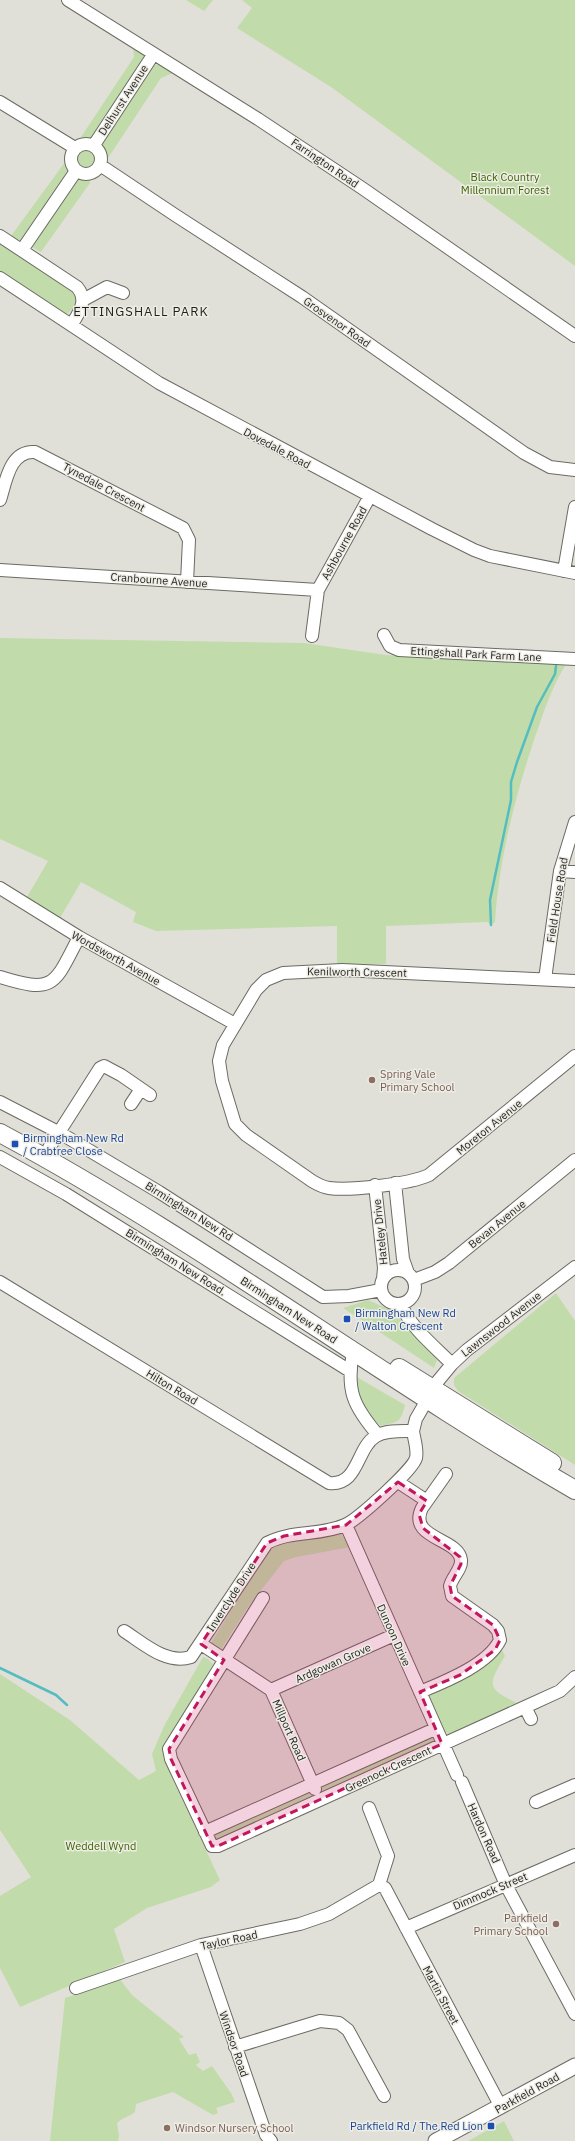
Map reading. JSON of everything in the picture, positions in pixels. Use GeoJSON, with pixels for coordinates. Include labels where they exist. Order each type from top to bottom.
{"type":"FeatureCollection","features":[{"type":"Feature","properties":{"kind":"highway","name":"Birmingham New Road"},"geometry":{"type":"LineString","coordinates":[[0,1122],[49,1148],[122,1191],[408,1374],[476,1432],[575,1490]]}},
{"type":"Feature","properties":{"kind":"highway","name":"Birmingham New Road"},"geometry":{"type":"LineString","coordinates":[[0,1133],[94,1186],[353,1352],[575,1477]]}},
{"type":"Feature","properties":{"kind":"main road","name":"Parkfield Road"},"geometry":{"type":"LineString","coordinates":[[436,2141],[501,2108],[575,2066]]}},
{"type":"Feature","properties":{"kind":"street","name":"Farrington Road"},"geometry":{"type":"LineString","coordinates":[[68,0],[153,55],[258,119],[575,336]]}},
{"type":"Feature","properties":{"kind":"street","name":"Delhurst Avenue"},"geometry":{"type":"LineString","coordinates":[[94,145],[153,55]]}},
{"type":"Feature","properties":{"kind":"street"},"geometry":{"type":"LineString","coordinates":[[0,102],[75,148]]}},
{"type":"Feature","properties":{"kind":"street"},"geometry":{"type":"LineString","coordinates":[[81,144],[94,145],[100,153],[100,165],[94,171],[87,174],[76,171],[70,160],[75,148],[81,144]]}},
{"type":"Feature","properties":{"kind":"street","name":"Grosvenor Road"},"geometry":{"type":"LineString","coordinates":[[100,165],[174,215],[302,297],[524,453],[550,467],[575,470]]}},
{"type":"Feature","properties":{"kind":"street"},"geometry":{"type":"LineString","coordinates":[[22,250],[76,171]]}},
{"type":"Feature","properties":{"kind":"street"},"geometry":{"type":"LineString","coordinates":[[0,236],[77,287],[82,293],[83,300],[81,310],[72,324]]}},
{"type":"Feature","properties":{"kind":"street","name":"Dovedale Road"},"geometry":{"type":"LineString","coordinates":[[1,281],[72,324],[159,383],[474,550],[490,556],[570,572]]}},
{"type":"Feature","properties":{"kind":"street"},"geometry":{"type":"LineString","coordinates":[[83,300],[105,283],[123,293]]}},
{"type":"Feature","properties":{"kind":"street","name":"Tynedale Crescent"},"geometry":{"type":"LineString","coordinates":[[0,500],[15,459],[25,453],[35,452],[183,528],[189,540],[187,582]]}},
{"type":"Feature","properties":{"kind":"street","name":"Ashbourne Road"},"geometry":{"type":"LineString","coordinates":[[318,590],[370,496]]}},
{"type":"Feature","properties":{"kind":"street"},"geometry":{"type":"LineString","coordinates":[[570,572],[575,507]]}},
{"type":"Feature","properties":{"kind":"street","name":"Cranbourne Avenue"},"geometry":{"type":"LineString","coordinates":[[0,570],[318,590]]}},
{"type":"Feature","properties":{"kind":"street"},"geometry":{"type":"LineString","coordinates":[[312,636],[318,590]]}},
{"type":"Feature","properties":{"kind":"street","name":"Ettingshall Park Farm Lane"},"geometry":{"type":"LineString","coordinates":[[384,635],[390,646],[399,650],[575,658]]}},
{"type":"Feature","properties":{"kind":"street","name":"Field House Road"},"geometry":{"type":"LineString","coordinates":[[545,979],[560,871],[575,822]]}},
{"type":"Feature","properties":{"kind":"street"},"geometry":{"type":"LineString","coordinates":[[560,871],[575,872]]}},
{"type":"Feature","properties":{"kind":"street","name":"Wordsworth Avenue"},"geometry":{"type":"LineString","coordinates":[[0,888],[79,937],[235,1024]]}},
{"type":"Feature","properties":{"kind":"street"},"geometry":{"type":"LineString","coordinates":[[0,977],[32,986],[51,983],[58,974],[79,937]]}},
{"type":"Feature","properties":{"kind":"street","name":"Kenilworth Crescent"},"geometry":{"type":"LineString","coordinates":[[395,1183],[375,1186],[337,1188],[322,1186],[246,1135],[235,1124],[229,1109],[218,1061],[223,1045],[260,985],[266,980],[283,973],[342,970],[575,981]]}},
{"type":"Feature","properties":{"kind":"street","name":"Moreton Avenue"},"geometry":{"type":"LineString","coordinates":[[395,1183],[423,1178],[436,1170],[575,1056]]}},
{"type":"Feature","properties":{"kind":"street"},"geometry":{"type":"LineString","coordinates":[[49,1148],[60,1133],[100,1068],[104,1066],[145,1092],[131,1104]]}},
{"type":"Feature","properties":{"kind":"street","name":"Birmingham New Rd"},"geometry":{"type":"LineString","coordinates":[[0,1102],[60,1133],[159,1192],[323,1297],[349,1296],[382,1285]]}},
{"type":"Feature","properties":{"kind":"street","name":"Birmingham New Road."},"geometry":{"type":"LineString","coordinates":[[0,1157],[66,1194],[350,1371]]}},
{"type":"Feature","properties":{"kind":"street","name":"Bevan Avenue"},"geometry":{"type":"LineString","coordinates":[[411,1277],[435,1272],[449,1263],[575,1160]]}},
{"type":"Feature","properties":{"kind":"street","name":"Hateley Drive"},"geometry":{"type":"LineString","coordinates":[[395,1183],[403,1259],[411,1277]]}},
{"type":"Feature","properties":{"kind":"street","name":"Hateley Drive"},"geometry":{"type":"LineString","coordinates":[[375,1186],[384,1268],[382,1285]]}},
{"type":"Feature","properties":{"kind":"street","name":"Lawnswood Avenue"},"geometry":{"type":"LineString","coordinates":[[413,1431],[416,1420],[430,1394],[452,1364],[494,1328],[575,1267]]}},
{"type":"Feature","properties":{"kind":"street"},"geometry":{"type":"LineString","coordinates":[[394,1270],[411,1277],[415,1286],[412,1296],[401,1304],[389,1301],[382,1285],[386,1274],[394,1270]]}},
{"type":"Feature","properties":{"kind":"street","name":"Hilton Road"},"geometry":{"type":"LineString","coordinates":[[0,1282],[329,1483],[334,1484],[346,1480],[371,1439],[378,1435]]}},
{"type":"Feature","properties":{"kind":"street"},"geometry":{"type":"LineString","coordinates":[[401,1304],[404,1311],[424,1337],[452,1364]]}},
{"type":"Feature","properties":{"kind":"street"},"geometry":{"type":"LineString","coordinates":[[346,1525],[398,1482],[412,1467],[416,1457],[413,1431],[378,1435],[355,1405],[349,1381],[353,1352]]}},
{"type":"Feature","properties":{"kind":"street"},"geometry":{"type":"LineString","coordinates":[[420,1692],[460,1675],[495,1650],[500,1640],[498,1631],[493,1625],[454,1599],[450,1593],[450,1586],[461,1564],[460,1557],[455,1550],[423,1528],[419,1514],[426,1501],[446,1474]]}},
{"type":"Feature","properties":{"kind":"street"},"geometry":{"type":"LineString","coordinates":[[398,1482],[426,1501]]}},
{"type":"Feature","properties":{"kind":"street","name":"Dunoon Drive"},"geometry":{"type":"LineString","coordinates":[[346,1525],[442,1744]]}},
{"type":"Feature","properties":{"kind":"street","name":"Inverclyde Drive"},"geometry":{"type":"LineString","coordinates":[[124,1631],[156,1652],[173,1659],[182,1660],[191,1657],[267,1543],[284,1536],[346,1525]]}},
{"type":"Feature","properties":{"kind":"street"},"geometry":{"type":"LineString","coordinates":[[224,1660],[263,1598]]}},
{"type":"Feature","properties":{"kind":"street","name":"Ardgowan Grove"},"geometry":{"type":"LineString","coordinates":[[271,1690],[394,1635]]}},
{"type":"Feature","properties":{"kind":"street","name":"Millport Road"},"geometry":{"type":"LineString","coordinates":[[201,1644],[271,1690],[320,1800]]}},
{"type":"Feature","properties":{"kind":"street","name":"Greenock Crescent"},"geometry":{"type":"LineString","coordinates":[[224,1660],[169,1749],[171,1759],[212,1846],[218,1846],[560,1691],[575,1677]]}},
{"type":"Feature","properties":{"kind":"street"},"geometry":{"type":"LineString","coordinates":[[525,1707],[531,1719]]}},
{"type":"Feature","properties":{"kind":"street","name":"Greenock Crescent"},"geometry":{"type":"LineString","coordinates":[[205,1832],[435,1729]]}},
{"type":"Feature","properties":{"kind":"street","name":"Hardon Road"},"geometry":{"type":"LineString","coordinates":[[442,1744],[506,1885],[575,2014]]}},
{"type":"Feature","properties":{"kind":"street"},"geometry":{"type":"LineString","coordinates":[[536,1802],[575,1785]]}},
{"type":"Feature","properties":{"kind":"street"},"geometry":{"type":"LineString","coordinates":[[369,1808],[388,1856],[379,1886]]}},
{"type":"Feature","properties":{"kind":"street","name":"Dimmock Street"},"geometry":{"type":"LineString","coordinates":[[406,1928],[575,1855]]}},
{"type":"Feature","properties":{"kind":"street","name":"Martin Street"},"geometry":{"type":"LineString","coordinates":[[379,1886],[385,1888],[501,2108]]}},
{"type":"Feature","properties":{"kind":"street","name":"Taylor Road"},"geometry":{"type":"LineString","coordinates":[[76,1988],[201,1946],[300,1924],[329,1914],[379,1886]]}},
{"type":"Feature","properties":{"kind":"street","name":"Windsor Road"},"geometry":{"type":"LineString","coordinates":[[201,1946],[266,2135],[271,2141]]}},
{"type":"Feature","properties":{"kind":"street"},"geometry":{"type":"LineString","coordinates":[[235,2048],[320,2020],[338,2023],[348,2030],[384,2096]]}},
{"type":"Feature","properties":{"kind":"highlighted area"},"geometry":{"type":"Polygon","coordinates":[[[398,1482],[427,1501],[419,1514],[423,1528],[460,1557],[461,1564],[450,1586],[452,1596],[493,1625],[500,1640],[495,1650],[460,1675],[420,1692],[442,1744],[218,1846],[212,1846],[171,1759],[169,1749],[224,1660],[201,1644],[267,1543],[284,1536],[346,1525],[398,1482]]]}},
{"type":"Feature","properties":{"kind":"green space"},"geometry":{"type":"Polygon","coordinates":[[[186,0],[213,0],[204,11],[186,0]]]}},
{"type":"Feature","properties":{"kind":"green space","name":"Black Country Millennium Forest"},"geometry":{"type":"Polygon","coordinates":[[[242,0],[575,0],[575,266],[331,87],[237,28],[252,8],[242,0]]]}},
{"type":"Feature","properties":{"kind":"green space"},"geometry":{"type":"Polygon","coordinates":[[[133,48],[146,55],[146,61],[91,138],[81,137],[134,57],[133,48]]]}},
{"type":"Feature","properties":{"kind":"green space"},"geometry":{"type":"Polygon","coordinates":[[[155,65],[160,65],[173,73],[161,78],[108,158],[101,146],[103,138],[155,65]]]}},
{"type":"Feature","properties":{"kind":"green space"},"geometry":{"type":"Polygon","coordinates":[[[85,148],[93,151],[96,159],[93,167],[85,170],[77,167],[74,159],[77,151],[85,148]]]}},
{"type":"Feature","properties":{"kind":"green space"},"geometry":{"type":"Polygon","coordinates":[[[65,162],[71,173],[24,240],[19,240],[11,236],[65,162]]]}},
{"type":"Feature","properties":{"kind":"green space"},"geometry":{"type":"Polygon","coordinates":[[[89,178],[90,183],[41,252],[32,247],[31,243],[75,181],[89,178]]]}},
{"type":"Feature","properties":{"kind":"green space"},"geometry":{"type":"Polygon","coordinates":[[[0,242],[76,293],[78,304],[67,314],[0,271],[0,242]]]}},
{"type":"Feature","properties":{"kind":"green space"},"geometry":{"type":"Polygon","coordinates":[[[0,638],[304,643],[386,655],[566,664],[556,682],[545,709],[521,782],[504,852],[495,922],[490,925],[488,922],[386,926],[386,964],[337,965],[337,926],[156,931],[133,922],[136,912],[81,882],[60,918],[27,897],[48,861],[0,839],[0,638]]]}},
{"type":"Feature","properties":{"kind":"green space"},"geometry":{"type":"Polygon","coordinates":[[[556,1293],[575,1321],[575,1465],[458,1391],[454,1385],[454,1378],[556,1293]]]}},
{"type":"Feature","properties":{"kind":"green space"},"geometry":{"type":"Polygon","coordinates":[[[368,1300],[393,1311],[437,1360],[434,1368],[343,1308],[368,1300]]]}},
{"type":"Feature","properties":{"kind":"green space"},"geometry":{"type":"Polygon","coordinates":[[[355,1376],[405,1405],[402,1415],[398,1421],[381,1426],[376,1421],[360,1397],[355,1376]]]}},
{"type":"Feature","properties":{"kind":"green space"},"geometry":{"type":"Polygon","coordinates":[[[341,1534],[350,1547],[296,1557],[284,1561],[248,1607],[220,1651],[211,1643],[268,1550],[280,1544],[341,1534]]]}},
{"type":"Feature","properties":{"kind":"green space"},"geometry":{"type":"Polygon","coordinates":[[[502,1650],[505,1656],[495,1673],[493,1685],[500,1693],[517,1703],[451,1735],[444,1732],[429,1698],[433,1692],[464,1679],[502,1650]]]}},
{"type":"Feature","properties":{"kind":"green space","name":"Weddell Wynd"},"geometry":{"type":"Polygon","coordinates":[[[203,1657],[208,1659],[213,1664],[165,1747],[171,1776],[220,1880],[211,1887],[147,1908],[114,1929],[125,1962],[20,2007],[0,1968],[0,1896],[31,1877],[0,1830],[0,1674],[70,1720],[139,1780],[156,1771],[152,1754],[165,1724],[203,1657]]]}},
{"type":"Feature","properties":{"kind":"green space"},"geometry":{"type":"Polygon","coordinates":[[[432,1736],[436,1739],[436,1743],[325,1792],[322,1790],[321,1786],[432,1736]]]}},
{"type":"Feature","properties":{"kind":"green space"},"geometry":{"type":"Polygon","coordinates":[[[312,1790],[315,1792],[315,1797],[216,1842],[212,1835],[216,1831],[312,1790]]]}},
{"type":"Feature","properties":{"kind":"green space"},"geometry":{"type":"Polygon","coordinates":[[[120,1979],[132,1995],[184,2037],[179,2039],[189,2055],[196,2053],[200,2062],[196,2065],[203,2071],[212,2066],[231,2093],[235,2102],[216,2108],[218,2113],[213,2115],[173,2092],[136,2104],[135,2112],[117,2123],[119,2136],[118,2141],[50,2141],[65,1998],[120,1979]]]}},
{"type":"Feature","properties":{"kind":"green space"},"geometry":{"type":"Polygon","coordinates":[[[504,2121],[514,2141],[468,2141],[504,2121]]]}},
{"type":"Feature","properties":{"kind":"waterway"},"geometry":{"type":"LineString","coordinates":[[491,925],[490,900],[511,800],[511,782],[537,707],[555,674],[556,666]]}},
{"type":"Feature","properties":{"kind":"waterway"},"geometry":{"type":"LineString","coordinates":[[0,1668],[56,1695],[67,1705]]}},
{"type":"Feature","properties":{"kind":"place","name":"Spring Vale Primary School"},"geometry":{"type":"Point","coordinates":[372,1080]}},
{"type":"Feature","properties":{"kind":"place","name":"Birmingham New Rd / Crabtree Close"},"geometry":{"type":"Point","coordinates":[15,1144]}},
{"type":"Feature","properties":{"kind":"place","name":"Birmingham New Rd / Walton Crescent"},"geometry":{"type":"Point","coordinates":[347,1319]}},
{"type":"Feature","properties":{"kind":"place","name":"Parkfield Primary School"},"geometry":{"type":"Point","coordinates":[556,1924]}},
{"type":"Feature","properties":{"kind":"place","name":"Parkfield Rd / The Red Lion"},"geometry":{"type":"Point","coordinates":[491,2126]}},
{"type":"Feature","properties":{"kind":"place","name":"Windsor Nursery School"},"geometry":{"type":"Point","coordinates":[167,2128]}},
{"type":"Feature","properties":{"kind":"district","name":"ETTINGSHALL PARK"},"geometry":{"type":"Point","coordinates":[141,311]}}]}
